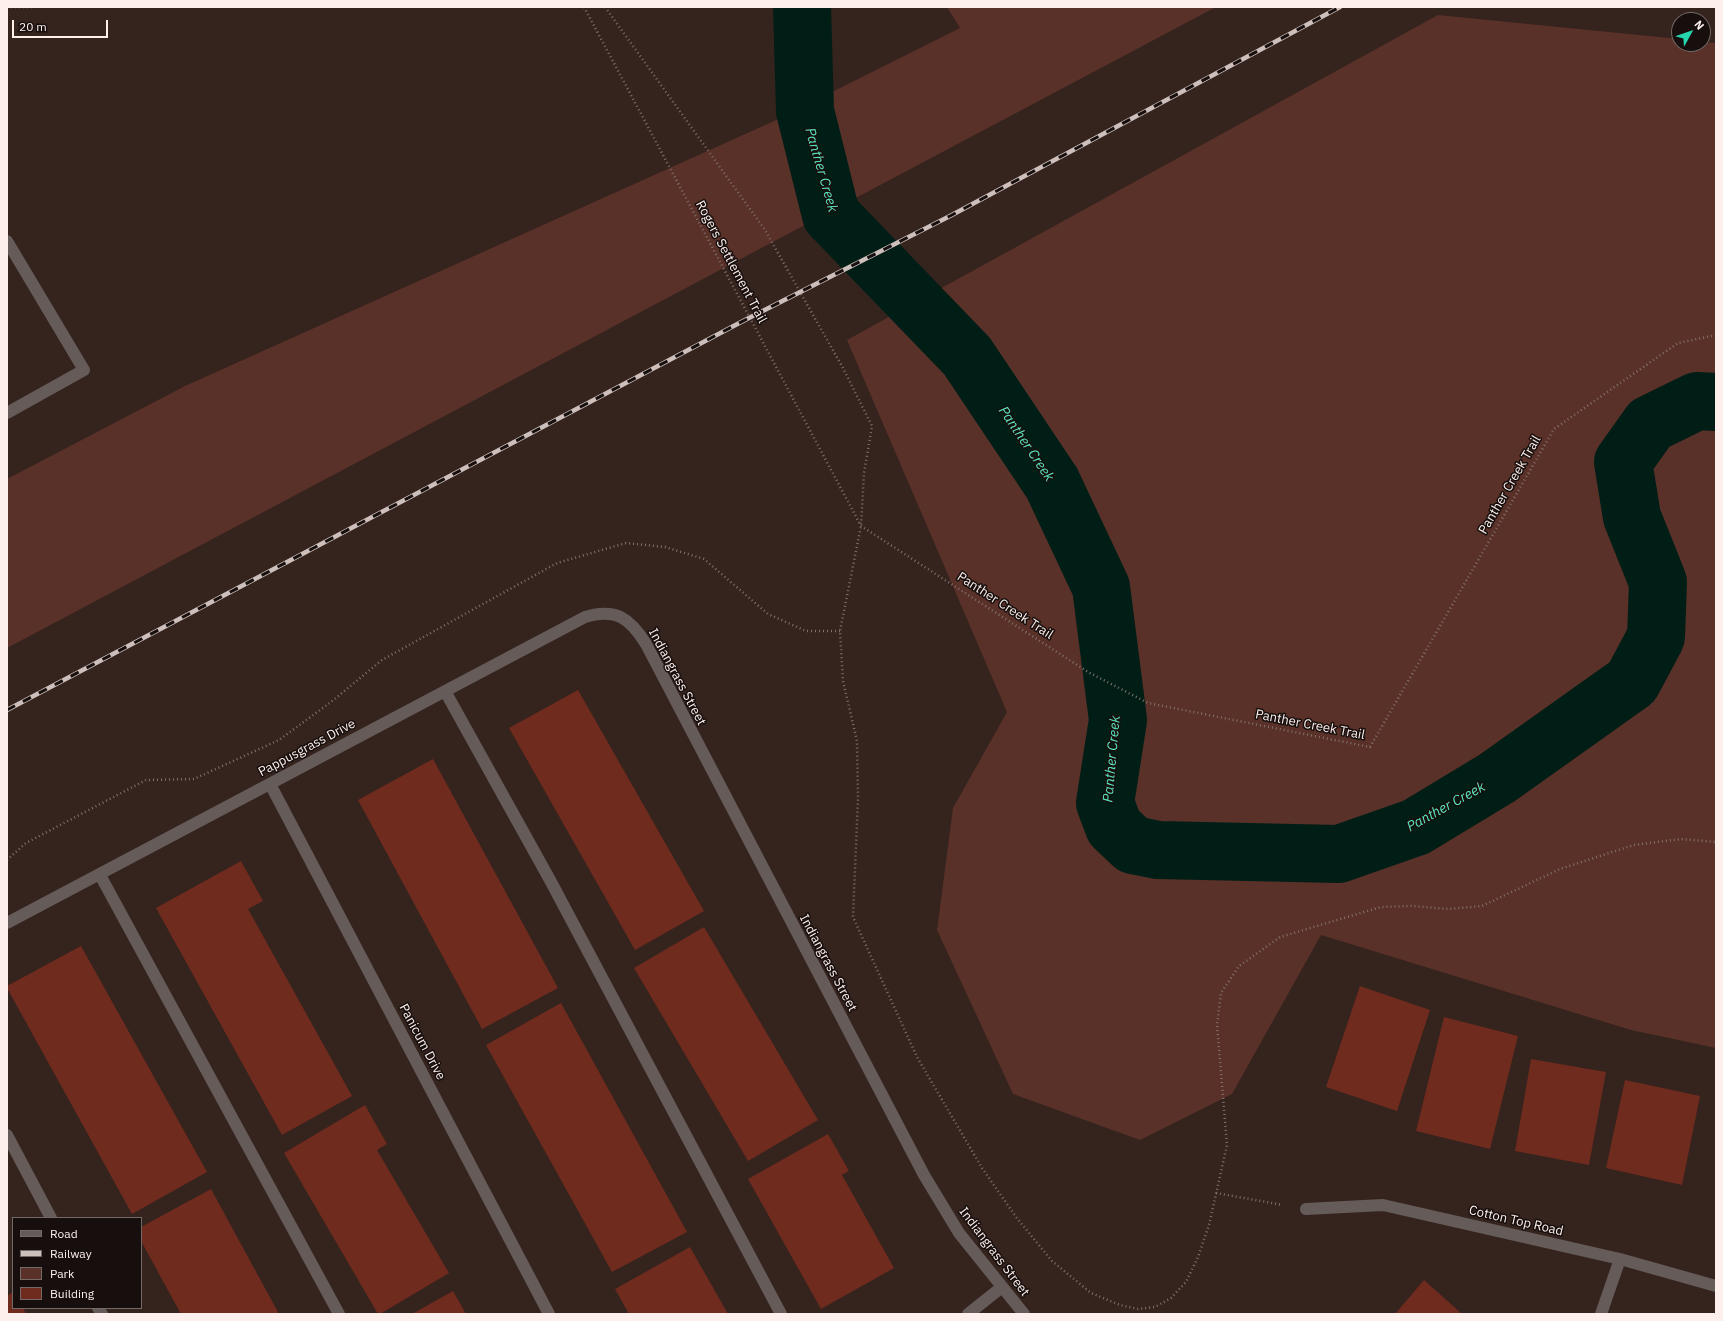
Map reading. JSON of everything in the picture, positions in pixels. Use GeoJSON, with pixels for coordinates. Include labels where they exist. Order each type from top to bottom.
{"type":"FeatureCollection","features":[{"type":"Feature","properties":{"kind":"street"},"geometry":{"type":"LineString","coordinates":[[7,241],[84,370],[7,413]]}},
{"type":"Feature","properties":{"kind":"street","name":"Pappusgrass Drive"},"geometry":{"type":"LineString","coordinates":[[7,923],[585,617],[604,613],[623,617]]}},
{"type":"Feature","properties":{"kind":"street","name":"Indiangrass Street"},"geometry":{"type":"LineString","coordinates":[[623,617],[646,644],[924,1175],[959,1233],[1024,1314]]}},
{"type":"Feature","properties":{"kind":"street"},"geometry":{"type":"LineString","coordinates":[[445,691],[550,880],[781,1314]]}},
{"type":"Feature","properties":{"kind":"street","name":"Panicum Drive"},"geometry":{"type":"LineString","coordinates":[[270,784],[549,1314]]}},
{"type":"Feature","properties":{"kind":"street"},"geometry":{"type":"LineString","coordinates":[[100,875],[339,1314]]}},
{"type":"Feature","properties":{"kind":"street"},"geometry":{"type":"LineString","coordinates":[[7,1135],[50,1217]]}},
{"type":"Feature","properties":{"kind":"street","name":"Cotton Top Road"},"geometry":{"type":"LineString","coordinates":[[1306,1209],[1383,1205],[1620,1259],[1716,1286]]}},
{"type":"Feature","properties":{"kind":"street"},"geometry":{"type":"LineString","coordinates":[[1602,1314],[1620,1259]]}},
{"type":"Feature","properties":{"kind":"street"},"geometry":{"type":"LineString","coordinates":[[968,1314],[1002,1287]]}},
{"type":"Feature","properties":{"kind":"path"},"geometry":{"type":"LineString","coordinates":[[7,7],[35,7]]}},
{"type":"Feature","properties":{"kind":"path","name":"Rogers Settlement Trail"},"geometry":{"type":"LineString","coordinates":[[584,7],[861,526]]}},
{"type":"Feature","properties":{"kind":"path"},"geometry":{"type":"LineString","coordinates":[[605,7],[765,230],[839,362],[872,426],[864,473],[861,526],[840,631],[843,681],[857,741],[858,798],[853,917],[917,1057],[982,1168],[1016,1217],[1052,1261],[1091,1293],[1120,1305],[1138,1309],[1155,1307],[1171,1298],[1186,1282],[1198,1257],[1209,1225],[1227,1145],[1217,1025],[1222,993],[1239,966],[1280,937],[1381,907],[1411,906],[1448,910],[1482,906],[1560,869],[1634,845],[1681,839],[1716,842]]}},
{"type":"Feature","properties":{"kind":"path","name":"Panther Creek Trail"},"geometry":{"type":"LineString","coordinates":[[861,526],[1092,673],[1148,703],[1370,747],[1554,429],[1678,343],[1716,335]]}},
{"type":"Feature","properties":{"kind":"path"},"geometry":{"type":"LineString","coordinates":[[7,860],[26,843],[146,780],[194,779],[279,740],[331,702],[382,660],[557,563],[626,543],[665,547],[704,559],[768,614],[806,631],[840,631]]}},
{"type":"Feature","properties":{"kind":"path"},"geometry":{"type":"LineString","coordinates":[[1216,1193],[1306,1209]]}},
{"type":"Feature","properties":{"kind":"green space"},"geometry":{"type":"Polygon","coordinates":[[[947,7],[1216,7],[7,648],[7,479],[185,386],[772,122],[960,28],[947,7]]]}},
{"type":"Feature","properties":{"kind":"green space"},"geometry":{"type":"Polygon","coordinates":[[[1438,15],[1671,38],[1671,52],[1711,52],[1711,43],[1716,43],[1716,1048],[1631,1030],[1321,935],[1232,1094],[1140,1140],[1013,1094],[937,930],[953,808],[1007,712],[847,340],[1438,15]]]}},
{"type":"Feature","properties":{"kind":"building"},"geometry":{"type":"Polygon","coordinates":[[[578,690],[704,911],[635,950],[509,728],[578,690]]]}},
{"type":"Feature","properties":{"kind":"building"},"geometry":{"type":"Polygon","coordinates":[[[433,759],[558,988],[482,1029],[358,800],[433,759]]]}},
{"type":"Feature","properties":{"kind":"building"},"geometry":{"type":"Polygon","coordinates":[[[241,861],[263,901],[248,909],[352,1096],[282,1135],[156,908],[241,861]]]}},
{"type":"Feature","properties":{"kind":"building"},"geometry":{"type":"Polygon","coordinates":[[[704,927],[818,1120],[748,1161],[634,968],[704,927]]]}},
{"type":"Feature","properties":{"kind":"building"},"geometry":{"type":"Polygon","coordinates":[[[81,946],[207,1172],[132,1214],[7,988],[7,986],[81,946]]]}},
{"type":"Feature","properties":{"kind":"building"},"geometry":{"type":"Polygon","coordinates":[[[1360,986],[1430,1010],[1397,1111],[1326,1087],[1360,986]]]}},
{"type":"Feature","properties":{"kind":"building"},"geometry":{"type":"Polygon","coordinates":[[[561,1003],[687,1232],[612,1272],[486,1045],[561,1003]]]}},
{"type":"Feature","properties":{"kind":"building"},"geometry":{"type":"Polygon","coordinates":[[[1444,1017],[1518,1036],[1490,1149],[1416,1131],[1444,1017]]]}},
{"type":"Feature","properties":{"kind":"building"},"geometry":{"type":"Polygon","coordinates":[[[1531,1059],[1606,1072],[1589,1165],[1515,1151],[1531,1059]]]}},
{"type":"Feature","properties":{"kind":"building"},"geometry":{"type":"Polygon","coordinates":[[[1625,1080],[1700,1096],[1682,1185],[1606,1168],[1625,1080]]]}},
{"type":"Feature","properties":{"kind":"building"},"geometry":{"type":"Polygon","coordinates":[[[365,1105],[387,1144],[377,1150],[449,1273],[380,1314],[378,1314],[284,1153],[365,1105]]]}},
{"type":"Feature","properties":{"kind":"building"},"geometry":{"type":"Polygon","coordinates":[[[828,1134],[849,1171],[842,1175],[894,1268],[821,1309],[748,1179],[828,1134]]]}},
{"type":"Feature","properties":{"kind":"building"},"geometry":{"type":"Polygon","coordinates":[[[211,1189],[279,1314],[181,1314],[142,1243],[142,1226],[211,1189]]]}},
{"type":"Feature","properties":{"kind":"building"},"geometry":{"type":"Polygon","coordinates":[[[690,1247],[728,1314],[629,1314],[615,1289],[690,1247]]]}},
{"type":"Feature","properties":{"kind":"building"},"geometry":{"type":"Polygon","coordinates":[[[1424,1280],[1462,1314],[1395,1314],[1424,1280]]]}},
{"type":"Feature","properties":{"kind":"building"},"geometry":{"type":"Polygon","coordinates":[[[453,1291],[466,1314],[412,1314],[453,1291]]]}},
{"type":"Feature","properties":{"kind":"building"},"geometry":{"type":"Polygon","coordinates":[[[12,1293],[12,1309],[24,1309],[26,1314],[7,1314],[7,1296],[12,1293]]]}},
{"type":"Feature","properties":{"kind":"waterway","name":"Panther Creek"},"geometry":{"type":"LineString","coordinates":[[802,7],[805,111],[831,215],[967,356],[1052,483],[1101,587],[1118,720],[1105,803],[1114,827],[1133,845],[1158,850],[1339,854],[1416,827],[1497,778],[1632,682],[1656,637],[1658,582],[1632,517],[1623,462],[1650,424],[1697,401],[1716,402]]}},
{"type":"Feature","properties":{"kind":"railway"},"geometry":{"type":"LineString","coordinates":[[7,710],[745,320],[950,216],[1340,7]]}}]}
